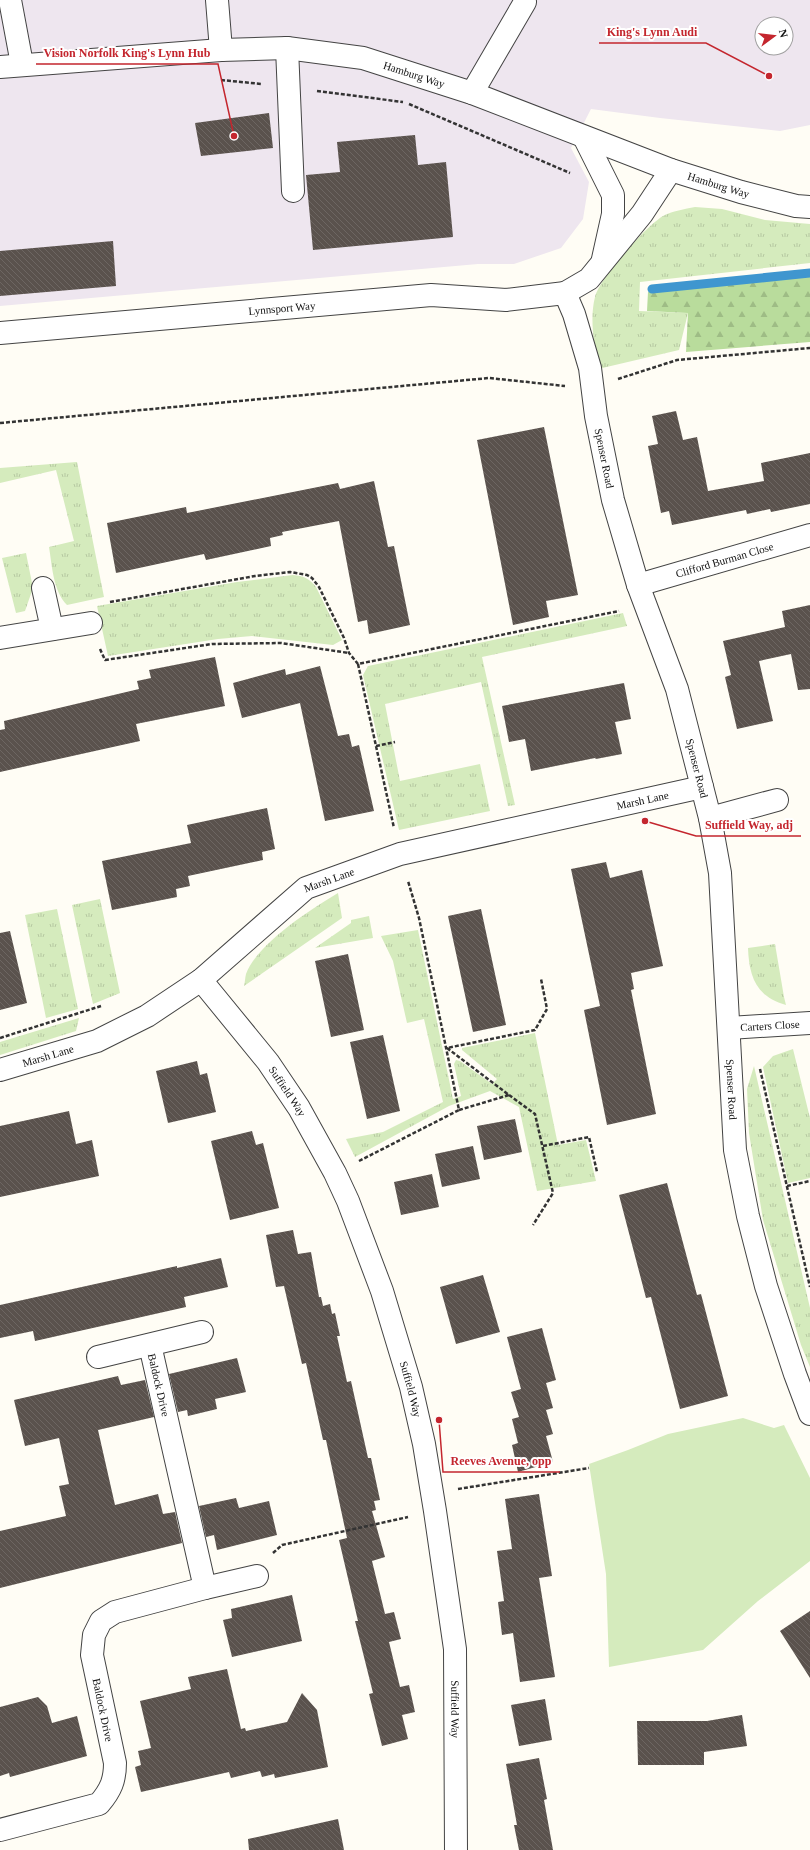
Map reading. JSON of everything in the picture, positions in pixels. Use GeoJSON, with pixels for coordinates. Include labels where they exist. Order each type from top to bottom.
{"type":"FeatureCollection","features":[{"type":"Feature","properties":{"kind":"street"},"geometry":{"type":"LineString","coordinates":[[10,0],[22,64]]}},
{"type":"Feature","properties":{"kind":"street"},"geometry":{"type":"LineString","coordinates":[[217,0],[221,50]]}},
{"type":"Feature","properties":{"kind":"street"},"geometry":{"type":"LineString","coordinates":[[472,93],[525,2]]}},
{"type":"Feature","properties":{"kind":"street"},"geometry":{"type":"LineString","coordinates":[[287,48],[293,191]]}},
{"type":"Feature","properties":{"kind":"street","name":"Hamburg Way"},"geometry":{"type":"LineString","coordinates":[[0,66],[221,50],[287,48],[363,58],[472,93],[671,170],[748,194],[796,206],[810,207]]}},
{"type":"Feature","properties":{"kind":"street"},"geometry":{"type":"LineString","coordinates":[[584,137],[613,196],[613,214],[603,262]]}},
{"type":"Feature","properties":{"kind":"street"},"geometry":{"type":"LineString","coordinates":[[564,293],[589,279],[642,214],[671,170]]}},
{"type":"Feature","properties":{"kind":"street","name":"Lynnsport Way"},"geometry":{"type":"LineString","coordinates":[[0,332],[431,295],[506,300],[564,293]]}},
{"type":"Feature","properties":{"kind":"street","name":"Spenser Road"},"geometry":{"type":"LineString","coordinates":[[564,293],[574,314],[590,368],[596,416],[613,500],[638,585],[677,689],[710,818],[720,873],[734,1143],[748,1216],[766,1286],[810,1414]]}},
{"type":"Feature","properties":{"kind":"street","name":"Clifford Burman Close"},"geometry":{"type":"LineString","coordinates":[[638,585],[810,535]]}},
{"type":"Feature","properties":{"kind":"street"},"geometry":{"type":"LineString","coordinates":[[43,588],[52,629]]}},
{"type":"Feature","properties":{"kind":"street"},"geometry":{"type":"LineString","coordinates":[[0,638],[91,623]]}},
{"type":"Feature","properties":{"kind":"street","name":"Marsh Lane"},"geometry":{"type":"LineString","coordinates":[[0,1070],[97,1040],[147,1016],[201,980],[306,888],[400,854],[702,787]]}},
{"type":"Feature","properties":{"kind":"street"},"geometry":{"type":"LineString","coordinates":[[710,818],[777,800]]}},
{"type":"Feature","properties":{"kind":"street","name":"Suffield Way"},"geometry":{"type":"LineString","coordinates":[[201,980],[268,1062],[299,1108],[335,1173],[348,1201],[382,1291],[393,1325],[411,1387],[424,1444],[434,1501],[455,1649],[456,1850]]}},
{"type":"Feature","properties":{"kind":"street","name":"Carters Close"},"geometry":{"type":"LineString","coordinates":[[729,1028],[751,1028],[810,1023]]}},
{"type":"Feature","properties":{"kind":"street","name":"Baldock Drive"},"geometry":{"type":"LineString","coordinates":[[98,1357],[202,1332]]}},
{"type":"Feature","properties":{"kind":"street","name":"Baldock Drive"},"geometry":{"type":"LineString","coordinates":[[150,1345],[205,1588]]}},
{"type":"Feature","properties":{"kind":"street","name":"Baldock Drive"},"geometry":{"type":"LineString","coordinates":[[0,1830],[99,1804],[109,1792],[115,1777],[115,1763],[92,1655],[94,1635],[101,1621],[115,1612],[257,1576]]}},
{"type":"Feature","properties":{"kind":"path"},"geometry":{"type":"LineString","coordinates":[[218,79],[404,102],[575,175]]}},
{"type":"Feature","properties":{"kind":"path"},"geometry":{"type":"LineString","coordinates":[[0,423],[489,378],[592,388],[677,360],[810,348]]}},
{"type":"Feature","properties":{"kind":"path"},"geometry":{"type":"LineString","coordinates":[[349,653],[334,649],[281,643],[212,644],[105,660],[91,623],[95,605],[255,576],[290,572],[307,574],[319,587],[344,638],[349,653],[358,664],[400,854],[419,918],[459,1110]]}},
{"type":"Feature","properties":{"kind":"path"},"geometry":{"type":"LineString","coordinates":[[358,664],[646,605]]}},
{"type":"Feature","properties":{"kind":"path"},"geometry":{"type":"LineString","coordinates":[[376,746],[395,742]]}},
{"type":"Feature","properties":{"kind":"path"},"geometry":{"type":"LineString","coordinates":[[447,1048],[535,1030],[547,1009],[541,979]]}},
{"type":"Feature","properties":{"kind":"path"},"geometry":{"type":"LineString","coordinates":[[0,1038],[107,1004]]}},
{"type":"Feature","properties":{"kind":"path"},"geometry":{"type":"LineString","coordinates":[[751,1028],[810,1287]]}},
{"type":"Feature","properties":{"kind":"path"},"geometry":{"type":"LineString","coordinates":[[447,1048],[535,1114],[553,1193],[533,1225]]}},
{"type":"Feature","properties":{"kind":"path"},"geometry":{"type":"LineString","coordinates":[[335,1173],[459,1110],[509,1095]]}},
{"type":"Feature","properties":{"kind":"path"},"geometry":{"type":"LineString","coordinates":[[543,1146],[589,1137],[597,1172]]}},
{"type":"Feature","properties":{"kind":"path"},"geometry":{"type":"LineString","coordinates":[[787,1186],[810,1181]]}},
{"type":"Feature","properties":{"kind":"path"},"geometry":{"type":"LineString","coordinates":[[282,1545],[434,1501],[453,1490],[589,1468]]}},
{"type":"Feature","properties":{"kind":"shaded area"},"geometry":{"type":"Polygon","coordinates":[[[0,0],[810,0],[810,125],[780,131],[591,109],[571,148],[589,182],[583,219],[561,248],[514,264],[478,264],[0,306],[0,0]]]}},
{"type":"Feature","properties":{"kind":"green space"},"geometry":{"type":"Polygon","coordinates":[[[695,207],[722,209],[765,220],[810,224],[810,263],[640,282],[639,311],[688,313],[679,350],[598,369],[593,333],[593,306],[598,289],[614,266],[635,241],[655,222],[670,213],[695,207]]]}},
{"type":"Feature","properties":{"kind":"green space"},"geometry":{"type":"Polygon","coordinates":[[[810,274],[810,342],[686,352],[688,313],[647,311],[648,292],[810,274]]]}},
{"type":"Feature","properties":{"kind":"green space"},"geometry":{"type":"Polygon","coordinates":[[[77,462],[104,597],[67,605],[62,599],[56,585],[52,570],[49,547],[74,541],[56,470],[0,483],[0,468],[77,462]]]}},
{"type":"Feature","properties":{"kind":"green space"},"geometry":{"type":"Polygon","coordinates":[[[26,553],[33,588],[25,611],[16,613],[2,558],[26,553]]]}},
{"type":"Feature","properties":{"kind":"green space"},"geometry":{"type":"Polygon","coordinates":[[[293,575],[306,578],[316,587],[342,640],[333,645],[252,636],[218,639],[108,656],[97,606],[237,582],[293,575]]]}},
{"type":"Feature","properties":{"kind":"green space"},"geometry":{"type":"Polygon","coordinates":[[[623,613],[627,626],[482,657],[515,805],[508,806],[481,682],[385,704],[400,781],[480,764],[490,811],[399,830],[363,675],[368,666],[623,613]]]}},
{"type":"Feature","properties":{"kind":"green space"},"geometry":{"type":"Polygon","coordinates":[[[338,893],[342,918],[244,986],[246,974],[252,963],[273,939],[314,908],[338,893]]]}},
{"type":"Feature","properties":{"kind":"green space"},"geometry":{"type":"Polygon","coordinates":[[[100,899],[120,993],[93,1004],[72,905],[100,899]]]}},
{"type":"Feature","properties":{"kind":"green space"},"geometry":{"type":"Polygon","coordinates":[[[57,909],[78,1009],[46,1018],[25,915],[57,909]]]}},
{"type":"Feature","properties":{"kind":"green space"},"geometry":{"type":"Polygon","coordinates":[[[369,916],[373,938],[315,948],[351,923],[351,920],[369,916]]]}},
{"type":"Feature","properties":{"kind":"green space"},"geometry":{"type":"Polygon","coordinates":[[[418,930],[453,1099],[461,1096],[454,1064],[456,1060],[460,1061],[492,1084],[497,1079],[462,1050],[462,1048],[535,1033],[558,1145],[586,1140],[596,1181],[537,1191],[519,1107],[490,1091],[449,1106],[355,1157],[346,1139],[383,1132],[443,1102],[424,1019],[407,1023],[393,961],[381,936],[418,930]]]}},
{"type":"Feature","properties":{"kind":"green space"},"geometry":{"type":"Polygon","coordinates":[[[775,944],[786,1005],[768,997],[761,991],[756,984],[750,968],[748,948],[775,944]]]}},
{"type":"Feature","properties":{"kind":"green space"},"geometry":{"type":"Polygon","coordinates":[[[79,1018],[76,1031],[0,1055],[0,1042],[79,1018]]]}},
{"type":"Feature","properties":{"kind":"green space"},"geometry":{"type":"Polygon","coordinates":[[[793,1049],[810,1118],[810,1178],[788,1183],[763,1067],[773,1056],[793,1049]]]}},
{"type":"Feature","properties":{"kind":"green space"},"geometry":{"type":"Polygon","coordinates":[[[754,1066],[810,1308],[810,1367],[801,1345],[763,1220],[749,1133],[747,1089],[754,1066]]]}},
{"type":"Feature","properties":{"kind":"green space"},"geometry":{"type":"Polygon","coordinates":[[[743,1418],[774,1428],[784,1425],[810,1478],[810,1561],[758,1601],[703,1650],[609,1667],[606,1574],[589,1464],[668,1434],[743,1418]]]}},
{"type":"Feature","properties":{"kind":"building"},"geometry":{"type":"Polygon","coordinates":[[[269,113],[273,148],[201,156],[195,123],[269,113]]]}},
{"type":"Feature","properties":{"kind":"building"},"geometry":{"type":"Polygon","coordinates":[[[415,135],[418,165],[446,162],[453,237],[313,250],[306,175],[340,172],[337,142],[415,135]]]}},
{"type":"Feature","properties":{"kind":"building"},"geometry":{"type":"Polygon","coordinates":[[[113,241],[116,286],[0,296],[0,251],[113,241]]]}},
{"type":"Feature","properties":{"kind":"building"},"geometry":{"type":"Polygon","coordinates":[[[676,411],[683,440],[697,437],[708,491],[764,481],[761,463],[810,453],[810,504],[771,512],[770,509],[747,514],[746,510],[672,525],[669,511],[661,513],[648,446],[658,444],[652,416],[676,411]]]}},
{"type":"Feature","properties":{"kind":"building"},"geometry":{"type":"Polygon","coordinates":[[[544,427],[578,595],[546,601],[549,617],[513,625],[477,440],[544,427]]]}},
{"type":"Feature","properties":{"kind":"building"},"geometry":{"type":"Polygon","coordinates":[[[374,481],[388,547],[394,546],[410,625],[369,634],[367,620],[358,622],[339,521],[282,532],[283,535],[270,538],[271,546],[206,560],[204,554],[116,573],[107,523],[186,507],[187,513],[338,483],[340,489],[374,481]]]}},
{"type":"Feature","properties":{"kind":"building"},"geometry":{"type":"Polygon","coordinates":[[[810,605],[810,689],[798,690],[791,654],[759,661],[773,721],[737,729],[725,677],[731,675],[723,641],[785,627],[782,611],[810,605]]]}},
{"type":"Feature","properties":{"kind":"building"},"geometry":{"type":"Polygon","coordinates":[[[215,657],[225,706],[136,724],[140,741],[0,772],[0,730],[5,729],[4,721],[139,689],[137,681],[151,678],[149,670],[215,657]]]}},
{"type":"Feature","properties":{"kind":"building"},"geometry":{"type":"Polygon","coordinates":[[[320,666],[338,736],[349,734],[352,747],[359,745],[374,811],[325,821],[300,703],[242,718],[233,683],[285,669],[286,675],[320,666]]]}},
{"type":"Feature","properties":{"kind":"building"},"geometry":{"type":"Polygon","coordinates":[[[624,683],[631,719],[615,722],[622,754],[531,771],[525,739],[509,742],[502,706],[624,683]]]}},
{"type":"Feature","properties":{"kind":"building"},"geometry":{"type":"Polygon","coordinates":[[[267,808],[275,849],[262,852],[263,860],[188,876],[190,886],[176,889],[177,897],[112,910],[102,861],[191,843],[187,825],[267,808]]]}},
{"type":"Feature","properties":{"kind":"building"},"geometry":{"type":"Polygon","coordinates":[[[606,862],[610,878],[642,870],[663,966],[631,973],[634,989],[631,990],[656,1114],[607,1125],[584,1010],[600,1006],[571,869],[606,862]]]}},
{"type":"Feature","properties":{"kind":"building"},"geometry":{"type":"Polygon","coordinates":[[[481,909],[506,1025],[473,1032],[448,916],[481,909]]]}},
{"type":"Feature","properties":{"kind":"building"},"geometry":{"type":"Polygon","coordinates":[[[10,931],[27,1003],[0,1010],[0,933],[10,931]]]}},
{"type":"Feature","properties":{"kind":"building"},"geometry":{"type":"Polygon","coordinates":[[[348,954],[364,1030],[331,1037],[315,961],[348,954]]]}},
{"type":"Feature","properties":{"kind":"building"},"geometry":{"type":"Polygon","coordinates":[[[383,1035],[400,1111],[367,1119],[350,1042],[383,1035]]]}},
{"type":"Feature","properties":{"kind":"building"},"geometry":{"type":"Polygon","coordinates":[[[197,1061],[200,1075],[207,1073],[216,1112],[168,1123],[156,1071],[197,1061]]]}},
{"type":"Feature","properties":{"kind":"building"},"geometry":{"type":"Polygon","coordinates":[[[69,1111],[76,1144],[92,1140],[99,1176],[0,1197],[0,1126],[69,1111]]]}},
{"type":"Feature","properties":{"kind":"building"},"geometry":{"type":"Polygon","coordinates":[[[515,1119],[522,1152],[484,1160],[477,1126],[515,1119]]]}},
{"type":"Feature","properties":{"kind":"building"},"geometry":{"type":"Polygon","coordinates":[[[252,1131],[256,1145],[263,1143],[279,1208],[230,1220],[211,1141],[252,1131]]]}},
{"type":"Feature","properties":{"kind":"building"},"geometry":{"type":"Polygon","coordinates":[[[473,1146],[480,1179],[442,1187],[435,1154],[473,1146]]]}},
{"type":"Feature","properties":{"kind":"building"},"geometry":{"type":"Polygon","coordinates":[[[432,1174],[439,1207],[401,1215],[394,1182],[432,1174]]]}},
{"type":"Feature","properties":{"kind":"building"},"geometry":{"type":"Polygon","coordinates":[[[667,1183],[697,1295],[701,1294],[728,1396],[680,1409],[651,1297],[646,1298],[619,1195],[667,1183]]]}},
{"type":"Feature","properties":{"kind":"building"},"geometry":{"type":"Polygon","coordinates":[[[293,1230],[298,1254],[311,1252],[319,1297],[321,1297],[323,1306],[330,1304],[332,1314],[335,1313],[340,1336],[337,1336],[347,1382],[351,1381],[368,1458],[371,1458],[380,1500],[374,1501],[376,1510],[372,1511],[385,1557],[372,1561],[385,1614],[394,1612],[401,1639],[389,1642],[400,1687],[409,1685],[415,1712],[402,1715],[408,1739],[382,1746],[369,1694],[373,1693],[355,1621],[358,1621],[339,1540],[347,1538],[326,1440],[323,1440],[306,1363],[302,1364],[284,1286],[276,1287],[266,1235],[293,1230]]]}},
{"type":"Feature","properties":{"kind":"building"},"geometry":{"type":"Polygon","coordinates":[[[221,1258],[228,1287],[184,1297],[186,1307],[35,1341],[33,1331],[0,1338],[0,1305],[177,1266],[177,1268],[221,1258]]]}},
{"type":"Feature","properties":{"kind":"building"},"geometry":{"type":"Polygon","coordinates":[[[483,1275],[500,1332],[456,1344],[440,1287],[483,1275]]]}},
{"type":"Feature","properties":{"kind":"building"},"geometry":{"type":"Polygon","coordinates":[[[542,1328],[556,1380],[546,1383],[553,1408],[546,1410],[553,1434],[546,1436],[553,1462],[518,1472],[512,1445],[518,1443],[512,1419],[519,1417],[511,1392],[521,1389],[507,1337],[542,1328]]]}},
{"type":"Feature","properties":{"kind":"building"},"geometry":{"type":"Polygon","coordinates":[[[237,1358],[246,1392],[215,1399],[217,1409],[188,1416],[187,1410],[178,1412],[169,1374],[237,1358]]]}},
{"type":"Feature","properties":{"kind":"building"},"geometry":{"type":"Polygon","coordinates":[[[118,1376],[121,1385],[145,1380],[154,1417],[98,1430],[115,1505],[158,1494],[163,1514],[175,1512],[182,1543],[0,1588],[0,1531],[66,1516],[59,1486],[69,1484],[59,1438],[25,1446],[14,1400],[118,1376]]]}},
{"type":"Feature","properties":{"kind":"building"},"geometry":{"type":"Polygon","coordinates":[[[539,1494],[552,1576],[539,1578],[555,1677],[520,1682],[513,1633],[502,1635],[498,1602],[504,1601],[497,1551],[512,1549],[505,1499],[539,1494]]]}},
{"type":"Feature","properties":{"kind":"building"},"geometry":{"type":"Polygon","coordinates":[[[236,1498],[239,1508],[269,1501],[277,1535],[217,1550],[214,1535],[206,1537],[199,1506],[236,1498]]]}},
{"type":"Feature","properties":{"kind":"building"},"geometry":{"type":"Polygon","coordinates":[[[292,1595],[302,1641],[232,1657],[223,1620],[232,1618],[231,1609],[292,1595]]]}},
{"type":"Feature","properties":{"kind":"building"},"geometry":{"type":"Polygon","coordinates":[[[810,1611],[810,1678],[780,1631],[810,1611]]]}},
{"type":"Feature","properties":{"kind":"building"},"geometry":{"type":"Polygon","coordinates":[[[227,1669],[241,1729],[245,1728],[246,1731],[287,1722],[302,1693],[317,1710],[328,1767],[275,1778],[274,1774],[262,1777],[260,1771],[231,1778],[229,1772],[141,1792],[135,1767],[141,1765],[138,1751],[151,1748],[140,1701],[191,1689],[188,1677],[227,1669]]]}},
{"type":"Feature","properties":{"kind":"building"},"geometry":{"type":"Polygon","coordinates":[[[38,1697],[47,1706],[52,1723],[77,1716],[87,1756],[10,1777],[9,1773],[0,1776],[0,1707],[38,1697]]]}},
{"type":"Feature","properties":{"kind":"building"},"geometry":{"type":"Polygon","coordinates":[[[545,1699],[552,1740],[519,1746],[511,1705],[545,1699]]]}},
{"type":"Feature","properties":{"kind":"building"},"geometry":{"type":"Polygon","coordinates":[[[742,1715],[747,1746],[704,1752],[704,1765],[638,1765],[637,1721],[707,1721],[742,1715]]]}},
{"type":"Feature","properties":{"kind":"building"},"geometry":{"type":"Polygon","coordinates":[[[539,1758],[547,1799],[544,1800],[553,1850],[519,1850],[514,1825],[517,1825],[506,1764],[539,1758]]]}},
{"type":"Feature","properties":{"kind":"building"},"geometry":{"type":"Polygon","coordinates":[[[338,1819],[344,1850],[249,1850],[248,1839],[338,1819]]]}},
{"type":"Feature","properties":{"kind":"waterway"},"geometry":{"type":"LineString","coordinates":[[652,289],[810,273]]}},
{"type":"Feature","properties":{"kind":"place","name":"King's Lynn Audi"},"geometry":{"type":"Point","coordinates":[769,76]}},
{"type":"Feature","properties":{"kind":"place","name":"Vision Norfolk King's Lynn Hub"},"geometry":{"type":"Point","coordinates":[234,136]}},
{"type":"Feature","properties":{"kind":"place","name":"Suffield Way, adj"},"geometry":{"type":"Point","coordinates":[645,821]}},
{"type":"Feature","properties":{"kind":"place","name":"Reeves Avenue, opp"},"geometry":{"type":"Point","coordinates":[439,1420]}}]}
